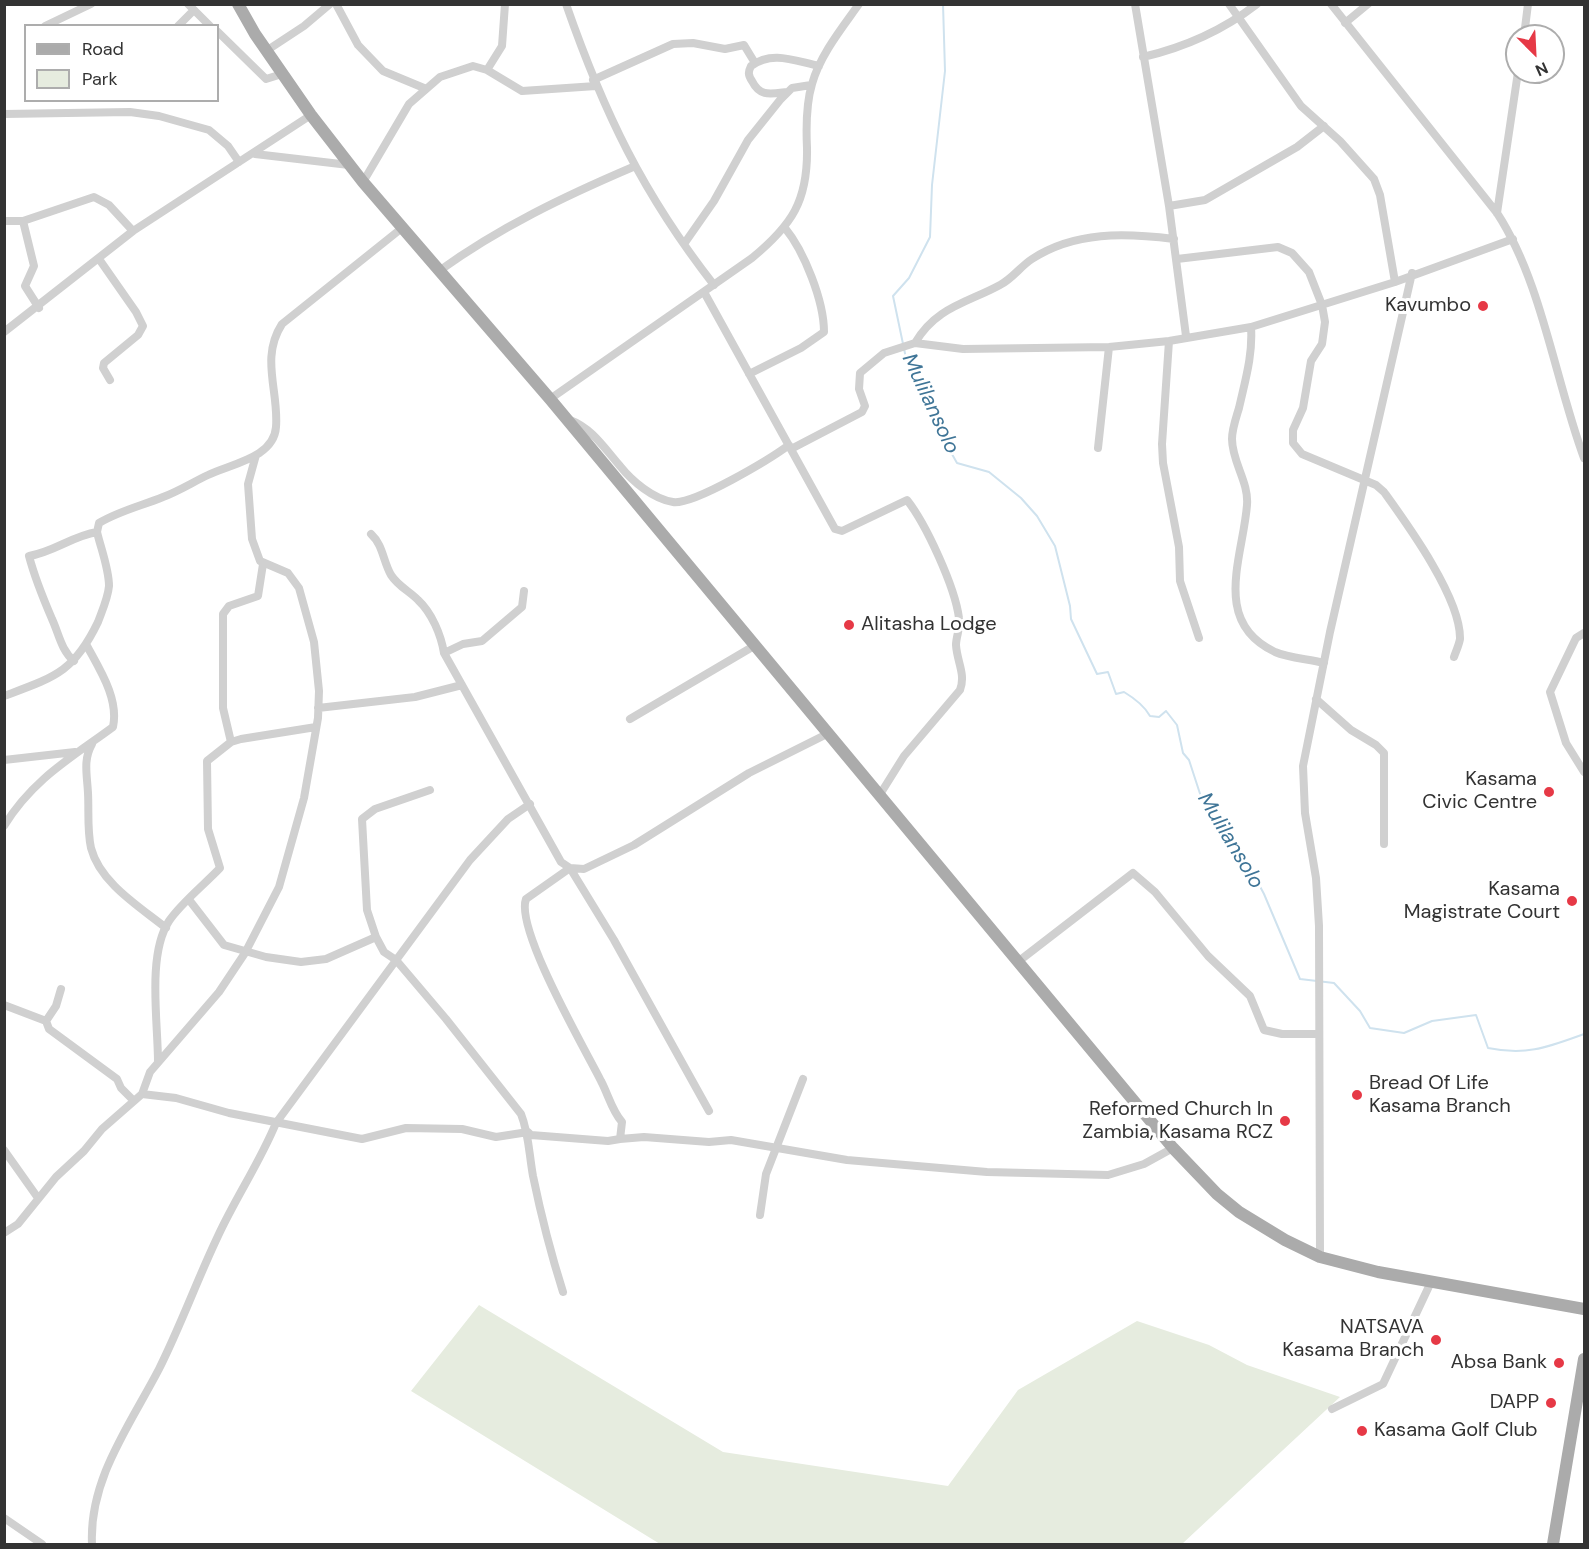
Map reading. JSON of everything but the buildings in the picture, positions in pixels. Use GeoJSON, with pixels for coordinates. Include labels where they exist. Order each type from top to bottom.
{"type":"FeatureCollection","features":[{"type":"Feature","properties":{"kind":"main road"},"geometry":{"type":"LineString","coordinates":[[238,4],[282,75],[349,165],[550,399],[1173,1148],[1217,1194],[1239,1212],[1285,1240],[1320,1257],[1431,1282],[1584,1309]]}},
{"type":"Feature","properties":{"kind":"main road"},"geometry":{"type":"LineString","coordinates":[[1553,1545],[1584,1359]]}},
{"type":"Feature","properties":{"kind":"street"},"geometry":{"type":"LineString","coordinates":[[49,24],[91,4]]}},
{"type":"Feature","properties":{"kind":"street"},"geometry":{"type":"LineString","coordinates":[[266,51],[304,26],[330,4]]}},
{"type":"Feature","properties":{"kind":"street"},"geometry":{"type":"LineString","coordinates":[[336,4],[358,45],[383,71],[424,88]]}},
{"type":"Feature","properties":{"kind":"street"},"geometry":{"type":"LineString","coordinates":[[487,70],[502,46],[505,4]]}},
{"type":"Feature","properties":{"kind":"street"},"geometry":{"type":"LineString","coordinates":[[566,4],[595,83],[633,167],[714,285]]}},
{"type":"Feature","properties":{"kind":"street"},"geometry":{"type":"LineString","coordinates":[[550,399],[752,258],[784,228],[797,209],[803,193],[811,86],[819,66],[859,4]]}},
{"type":"Feature","properties":{"kind":"street"},"geometry":{"type":"LineString","coordinates":[[1135,4],[1169,206],[1186,336]]}},
{"type":"Feature","properties":{"kind":"street"},"geometry":{"type":"LineString","coordinates":[[1229,4],[1300,106],[1324,126],[1374,179],[1380,195],[1395,282]]}},
{"type":"Feature","properties":{"kind":"street"},"geometry":{"type":"LineString","coordinates":[[1143,57],[1180,48],[1239,18],[1257,4]]}},
{"type":"Feature","properties":{"kind":"street"},"geometry":{"type":"LineString","coordinates":[[1330,4],[1497,213],[1513,239],[1530,283],[1571,423],[1584,458]]}},
{"type":"Feature","properties":{"kind":"street"},"geometry":{"type":"LineString","coordinates":[[1345,24],[1368,4]]}},
{"type":"Feature","properties":{"kind":"street"},"geometry":{"type":"LineString","coordinates":[[1526,24],[1528,4]]}},
{"type":"Feature","properties":{"kind":"street"},"geometry":{"type":"LineString","coordinates":[[179,24],[191,7],[208,24]]}},
{"type":"Feature","properties":{"kind":"street"},"geometry":{"type":"LineString","coordinates":[[219,33],[266,79],[282,75]]}},
{"type":"Feature","properties":{"kind":"street"},"geometry":{"type":"LineString","coordinates":[[363,182],[397,120],[424,88],[440,77],[466,68],[473,66],[487,70],[522,92],[595,83],[664,48],[683,43],[719,48],[744,45],[755,63]]}},
{"type":"Feature","properties":{"kind":"street"},"geometry":{"type":"LineString","coordinates":[[811,86],[798,87],[787,92],[764,94],[758,92],[748,71],[755,63],[776,57],[819,66]]}},
{"type":"Feature","properties":{"kind":"street"},"geometry":{"type":"LineString","coordinates":[[1497,213],[1516,84]]}},
{"type":"Feature","properties":{"kind":"street"},"geometry":{"type":"LineString","coordinates":[[684,244],[714,201],[748,140],[787,92]]}},
{"type":"Feature","properties":{"kind":"street"},"geometry":{"type":"LineString","coordinates":[[4,114],[130,112],[168,118],[209,130],[228,146],[239,162]]}},
{"type":"Feature","properties":{"kind":"street"},"geometry":{"type":"LineString","coordinates":[[4,333],[39,308],[133,231],[311,115]]}},
{"type":"Feature","properties":{"kind":"street"},"geometry":{"type":"LineString","coordinates":[[1169,206],[1205,200],[1297,147],[1324,126]]}},
{"type":"Feature","properties":{"kind":"street"},"geometry":{"type":"LineString","coordinates":[[254,154],[349,165]]}},
{"type":"Feature","properties":{"kind":"street"},"geometry":{"type":"LineString","coordinates":[[439,271],[515,221],[567,195],[633,167]]}},
{"type":"Feature","properties":{"kind":"street"},"geometry":{"type":"LineString","coordinates":[[4,221],[23,221],[94,197],[109,205],[133,231]]}},
{"type":"Feature","properties":{"kind":"street"},"geometry":{"type":"LineString","coordinates":[[23,221],[27,248],[34,266],[25,286],[39,308]]}},
{"type":"Feature","properties":{"kind":"street"},"geometry":{"type":"LineString","coordinates":[[4,696],[52,676],[74,661],[87,646],[103,611],[109,587],[97,532],[99,523],[113,515],[171,494],[256,455],[274,437],[276,429],[270,379],[277,332],[282,324],[402,228]]}},
{"type":"Feature","properties":{"kind":"street"},"geometry":{"type":"LineString","coordinates":[[750,374],[801,348],[824,332],[807,264],[798,244],[784,228]]}},
{"type":"Feature","properties":{"kind":"street"},"geometry":{"type":"LineString","coordinates":[[909,345],[946,310],[1004,283],[1018,269],[1055,245],[1094,236],[1147,236],[1174,239]]}},
{"type":"Feature","properties":{"kind":"street"},"geometry":{"type":"LineString","coordinates":[[565,419],[583,425],[625,472],[644,489],[671,502],[696,497],[861,412],[865,406],[858,389],[860,373],[884,353],[909,345],[963,349],[1109,347],[1169,341],[1186,336],[1251,327],[1395,282],[1412,273],[1513,239]]}},
{"type":"Feature","properties":{"kind":"street"},"geometry":{"type":"LineString","coordinates":[[1177,259],[1278,247],[1286,249],[1302,262],[1309,272],[1323,305],[1325,330],[1322,344],[1311,361],[1303,408],[1293,430],[1293,443],[1302,454],[1365,481],[1384,492],[1431,560],[1460,636],[1454,657]]}},
{"type":"Feature","properties":{"kind":"street"},"geometry":{"type":"LineString","coordinates":[[99,259],[136,312],[143,327],[138,335],[104,363],[103,368],[110,380]]}},
{"type":"Feature","properties":{"kind":"street"},"geometry":{"type":"LineString","coordinates":[[1320,1257],[1319,977],[1316,878],[1305,813],[1303,766],[1412,273]]}},
{"type":"Feature","properties":{"kind":"street"},"geometry":{"type":"LineString","coordinates":[[704,292],[838,532],[907,500],[926,532],[957,606],[960,620],[956,645],[964,680],[960,690],[904,756],[879,796]]}},
{"type":"Feature","properties":{"kind":"street"},"geometry":{"type":"LineString","coordinates":[[1251,327],[1251,354],[1232,435],[1232,450],[1247,492],[1234,585],[1236,604],[1250,634],[1262,643],[1276,652],[1324,663]]}},
{"type":"Feature","properties":{"kind":"street"},"geometry":{"type":"LineString","coordinates":[[1169,341],[1163,463],[1179,547],[1180,581],[1199,638]]}},
{"type":"Feature","properties":{"kind":"street"},"geometry":{"type":"LineString","coordinates":[[1098,448],[1109,347]]}},
{"type":"Feature","properties":{"kind":"street"},"geometry":{"type":"LineString","coordinates":[[231,742],[223,708],[224,614],[229,606],[258,596],[263,564],[252,539],[248,484],[256,455]]}},
{"type":"Feature","properties":{"kind":"street"},"geometry":{"type":"LineString","coordinates":[[74,661],[67,656],[59,639],[40,593],[29,556],[47,553],[79,535],[97,532]]}},
{"type":"Feature","properties":{"kind":"street"},"geometry":{"type":"LineString","coordinates":[[371,534],[378,542],[392,576],[404,590],[419,600],[431,618],[442,638],[444,653],[561,862],[570,868],[614,940],[709,1111]]}},
{"type":"Feature","properties":{"kind":"street"},"geometry":{"type":"LineString","coordinates":[[142,1095],[150,1072],[219,992],[245,953],[279,887],[295,835],[318,708],[314,642],[299,588],[288,573],[263,564]]}},
{"type":"Feature","properties":{"kind":"street"},"geometry":{"type":"LineString","coordinates":[[444,653],[463,644],[482,641],[522,607],[524,591]]}},
{"type":"Feature","properties":{"kind":"street"},"geometry":{"type":"LineString","coordinates":[[1584,633],[1576,638],[1550,692],[1566,743],[1584,772]]}},
{"type":"Feature","properties":{"kind":"street"},"geometry":{"type":"LineString","coordinates":[[4,825],[42,778],[114,727],[116,715],[104,675],[87,646]]}},
{"type":"Feature","properties":{"kind":"street"},"geometry":{"type":"LineString","coordinates":[[630,718],[754,646]]}},
{"type":"Feature","properties":{"kind":"street"},"geometry":{"type":"LineString","coordinates":[[318,708],[415,697],[462,685]]}},
{"type":"Feature","properties":{"kind":"street"},"geometry":{"type":"LineString","coordinates":[[1316,699],[1351,730],[1376,745],[1384,753],[1384,844]]}},
{"type":"Feature","properties":{"kind":"street"},"geometry":{"type":"LineString","coordinates":[[158,1062],[155,973],[159,946],[166,928],[220,868],[208,829],[210,787],[207,761],[231,742],[316,727]]}},
{"type":"Feature","properties":{"kind":"street"},"geometry":{"type":"LineString","coordinates":[[620,1139],[622,1122],[553,989],[525,918],[523,906],[526,899],[570,868],[584,868],[634,845],[749,773],[827,734]]}},
{"type":"Feature","properties":{"kind":"street"},"geometry":{"type":"LineString","coordinates":[[92,742],[85,757],[89,833],[93,853],[105,874],[121,891],[166,928]]}},
{"type":"Feature","properties":{"kind":"street"},"geometry":{"type":"LineString","coordinates":[[4,760],[76,752]]}},
{"type":"Feature","properties":{"kind":"street"},"geometry":{"type":"LineString","coordinates":[[430,790],[375,809],[362,819],[367,910],[384,952],[396,960],[514,1103],[528,1132],[529,1155],[536,1191],[563,1292]]}},
{"type":"Feature","properties":{"kind":"street"},"geometry":{"type":"LineString","coordinates":[[92,1545],[93,1514],[106,1470],[172,1342],[207,1257],[267,1145],[276,1123],[470,860],[508,819],[530,804]]}},
{"type":"Feature","properties":{"kind":"street"},"geometry":{"type":"LineString","coordinates":[[1019,962],[1133,873],[1155,892],[1208,956],[1250,996],[1264,1030],[1282,1034],[1319,1034]]}},
{"type":"Feature","properties":{"kind":"street"},"geometry":{"type":"LineString","coordinates":[[190,901],[203,916],[219,942],[233,950],[245,953],[289,961],[312,962],[326,959],[376,937]]}},
{"type":"Feature","properties":{"kind":"street"},"geometry":{"type":"LineString","coordinates":[[46,1021],[56,1005],[61,989]]}},
{"type":"Feature","properties":{"kind":"street"},"geometry":{"type":"LineString","coordinates":[[4,1005],[46,1021],[49,1029],[117,1079],[121,1088],[133,1100]]}},
{"type":"Feature","properties":{"kind":"street"},"geometry":{"type":"LineString","coordinates":[[760,1215],[766,1174],[803,1078]]}},
{"type":"Feature","properties":{"kind":"street"},"geometry":{"type":"LineString","coordinates":[[4,1233],[18,1224],[56,1177],[84,1151],[102,1129],[133,1100],[142,1095],[176,1098],[229,1113],[362,1139],[406,1128],[462,1129],[496,1137],[528,1132],[531,1135],[608,1142],[644,1137],[709,1142],[731,1140],[776,1150],[848,1160],[987,1172],[1108,1175],[1144,1164],[1173,1148]]}},
{"type":"Feature","properties":{"kind":"street"},"geometry":{"type":"LineString","coordinates":[[4,1150],[38,1198]]}},
{"type":"Feature","properties":{"kind":"street"},"geometry":{"type":"LineString","coordinates":[[1332,1409],[1383,1384],[1431,1282]]}},
{"type":"Feature","properties":{"kind":"street"},"geometry":{"type":"LineString","coordinates":[[4,1518],[42,1545]]}},
{"type":"Feature","properties":{"kind":"green space"},"geometry":{"type":"Polygon","coordinates":[[[479,1305],[723,1452],[948,1486],[1018,1390],[1137,1321],[1209,1345],[1247,1365],[1340,1397],[1182,1544],[660,1544],[411,1391],[479,1305]]]}},
{"type":"Feature","properties":{"kind":"waterway","name":"Mulilansolo"},"geometry":{"type":"LineString","coordinates":[[943,4],[945,71],[932,185],[930,237],[909,278],[893,296],[907,363],[957,463],[989,472],[1021,498],[1037,516],[1055,546],[1070,606],[1071,619],[1097,674],[1108,672],[1116,694],[1124,692],[1128,694],[1142,705],[1150,716],[1159,717],[1166,711],[1177,725],[1183,753],[1189,760],[1204,806],[1247,862],[1264,894],[1300,979],[1334,983],[1360,1011],[1370,1028],[1404,1033],[1432,1021],[1476,1015],[1488,1048],[1514,1051],[1537,1049],[1584,1034]]}},
{"type":"Feature","properties":{"kind":"place","name":"Kavumbo"},"geometry":{"type":"Point","coordinates":[1483,306]}},
{"type":"Feature","properties":{"kind":"place","name":"Alitasha Lodge"},"geometry":{"type":"Point","coordinates":[849,625]}},
{"type":"Feature","properties":{"kind":"place","name":"Kasama Civic Centre"},"geometry":{"type":"Point","coordinates":[1549,792]}},
{"type":"Feature","properties":{"kind":"place","name":"Kasama Magistrate Court"},"geometry":{"type":"Point","coordinates":[1572,901]}},
{"type":"Feature","properties":{"kind":"place","name":"Bread Of Life Kasama Branch"},"geometry":{"type":"Point","coordinates":[1357,1095]}},
{"type":"Feature","properties":{"kind":"place","name":"Reformed Church In Zambia, Kasama RCZ"},"geometry":{"type":"Point","coordinates":[1285,1121]}},
{"type":"Feature","properties":{"kind":"place","name":"NATSAVA Kasama Branch"},"geometry":{"type":"Point","coordinates":[1436,1340]}},
{"type":"Feature","properties":{"kind":"place","name":"Absa Bank"},"geometry":{"type":"Point","coordinates":[1559,1363]}},
{"type":"Feature","properties":{"kind":"place","name":"DAPP"},"geometry":{"type":"Point","coordinates":[1551,1403]}},
{"type":"Feature","properties":{"kind":"place","name":"Kasama Golf Club"},"geometry":{"type":"Point","coordinates":[1362,1431]}}]}
